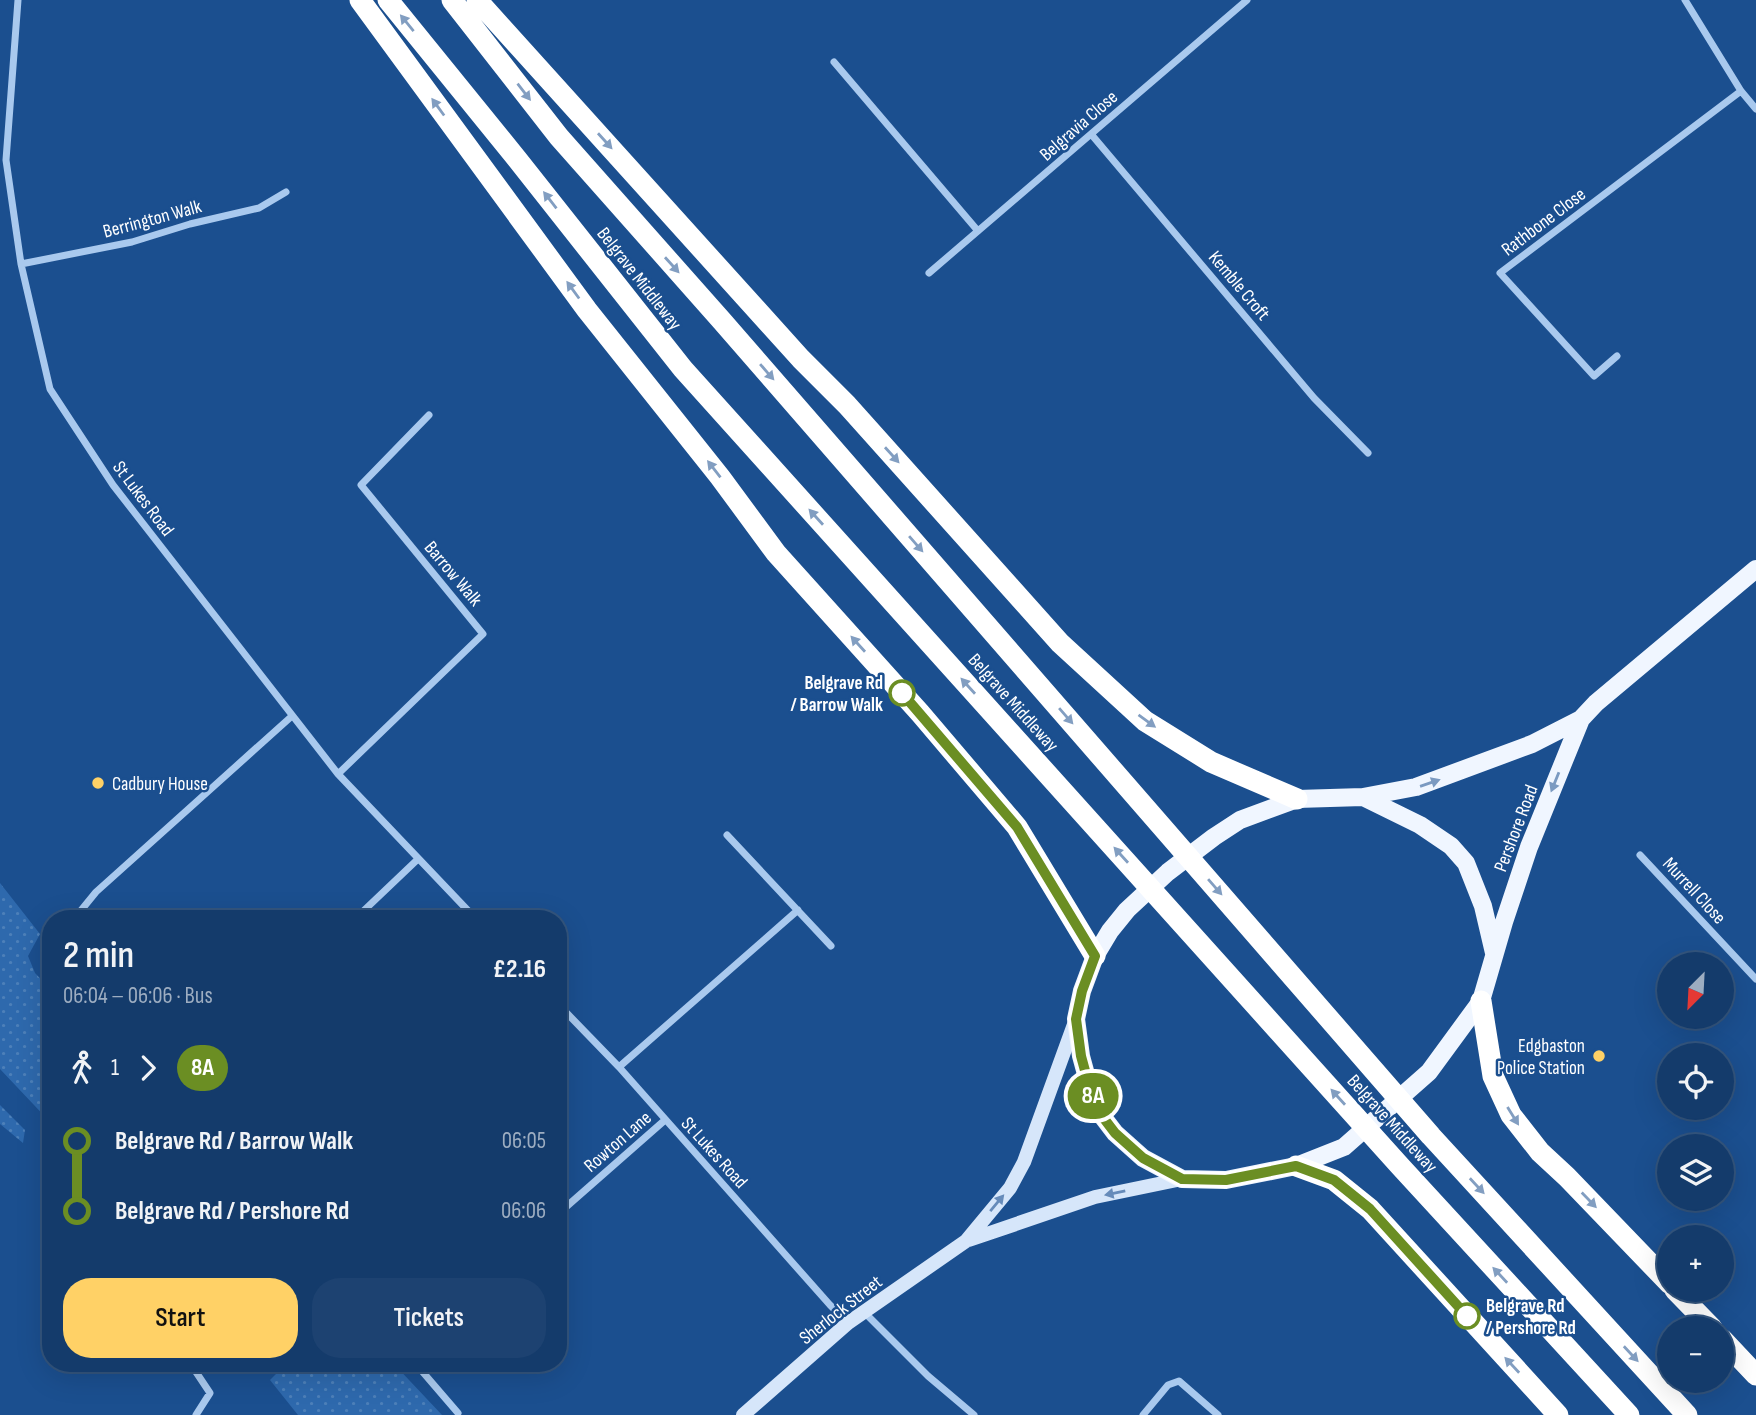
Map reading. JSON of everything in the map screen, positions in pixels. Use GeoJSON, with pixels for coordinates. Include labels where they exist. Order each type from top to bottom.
{"type":"FeatureCollection","features":[{"type":"Feature","properties":{"kind":"highway"},"geometry":{"type":"LineString","coordinates":[[360,0],[587,310],[720,477],[776,553],[920,713],[1017,827],[1095,956]]}},
{"type":"Feature","properties":{"kind":"highway","name":"Belgrave Middleway"},"geometry":{"type":"LineString","coordinates":[[388,0],[526,169],[683,369],[1391,1155],[1629,1415]]}},
{"type":"Feature","properties":{"kind":"highway","name":"Belgrave Middleway"},"geometry":{"type":"LineString","coordinates":[[452,0],[559,137],[1422,1125],[1687,1415]]}},
{"type":"Feature","properties":{"kind":"highway"},"geometry":{"type":"LineString","coordinates":[[477,0],[1060,643],[1145,721],[1211,762],[1297,799]]}},
{"type":"Feature","properties":{"kind":"highway"},"geometry":{"type":"LineString","coordinates":[[1481,1001],[1493,1076],[1511,1115],[1540,1152],[1657,1270]]}},
{"type":"Feature","properties":{"kind":"highway"},"geometry":{"type":"LineString","coordinates":[[1296,1166],[1334,1180],[1370,1209],[1558,1415]]}},
{"type":"Feature","properties":{"kind":"highway"},"geometry":{"type":"LineString","coordinates":[[1687,1302],[1700,1316]]}},
{"type":"Feature","properties":{"kind":"highway"},"geometry":{"type":"LineString","coordinates":[[1734,1351],[1756,1374]]}},
{"type":"Feature","properties":{"kind":"main road","name":"Pershore Road"},"geometry":{"type":"LineString","coordinates":[[1076,1019],[1082,991],[1095,956],[1110,930],[1127,910],[1168,872],[1214,837],[1240,820],[1297,799],[1363,797],[1416,787],[1532,744],[1581,719],[1596,703],[1756,569]]}},
{"type":"Feature","properties":{"kind":"main road","name":"Pershore Road"},"geometry":{"type":"LineString","coordinates":[[1481,1001],[1529,847],[1581,719]]}},
{"type":"Feature","properties":{"kind":"main road"},"geometry":{"type":"LineString","coordinates":[[1363,797],[1420,825],[1451,846],[1466,863],[1483,906],[1494,953]]}},
{"type":"Feature","properties":{"kind":"main road"},"geometry":{"type":"LineString","coordinates":[[1076,1019],[1081,1056],[1099,1112],[1115,1133],[1143,1158],[1182,1179],[1226,1180],[1296,1166],[1344,1147],[1429,1072],[1481,1001]]}},
{"type":"Feature","properties":{"kind":"street","name":"St Lukes Road"},"geometry":{"type":"LineString","coordinates":[[19,0],[6,160],[21,264],[50,388],[113,485],[338,774],[467,910]]}},
{"type":"Feature","properties":{"kind":"street","name":"Belgravia Close"},"geometry":{"type":"LineString","coordinates":[[929,273],[1247,0]]}},
{"type":"Feature","properties":{"kind":"street"},"geometry":{"type":"LineString","coordinates":[[1685,0],[1741,91],[1756,108]]}},
{"type":"Feature","properties":{"kind":"street"},"geometry":{"type":"LineString","coordinates":[[834,62],[978,232]]}},
{"type":"Feature","properties":{"kind":"street","name":"Rathbone Close"},"geometry":{"type":"LineString","coordinates":[[1617,356],[1594,376],[1500,273],[1741,91]]}},
{"type":"Feature","properties":{"kind":"street","name":"Kemble Croft"},"geometry":{"type":"LineString","coordinates":[[1091,134],[1314,398],[1368,453]]}},
{"type":"Feature","properties":{"kind":"street","name":"Berrington Walk"},"geometry":{"type":"LineString","coordinates":[[21,264],[132,242],[190,224],[260,208],[286,192]]}},
{"type":"Feature","properties":{"kind":"street","name":"Barrow Walk"},"geometry":{"type":"LineString","coordinates":[[338,774],[483,634],[360,485],[429,415]]}},
{"type":"Feature","properties":{"kind":"street"},"geometry":{"type":"LineString","coordinates":[[81,910],[96,892],[292,716]]}},
{"type":"Feature","properties":{"kind":"street"},"geometry":{"type":"LineString","coordinates":[[727,835],[831,946]]}},
{"type":"Feature","properties":{"kind":"street","name":"Murrell Close"},"geometry":{"type":"LineString","coordinates":[[1640,855],[1756,979]]}},
{"type":"Feature","properties":{"kind":"street"},"geometry":{"type":"LineString","coordinates":[[364,910],[418,859]]}},
{"type":"Feature","properties":{"kind":"street"},"geometry":{"type":"LineString","coordinates":[[619,1067],[798,910]]}},
{"type":"Feature","properties":{"kind":"street","name":"St Lukes Road"},"geometry":{"type":"LineString","coordinates":[[567,1013],[619,1067],[848,1323]]}},
{"type":"Feature","properties":{"kind":"street","name":"Sherlock Street"},"geometry":{"type":"LineString","coordinates":[[743,1415],[848,1323],[966,1241],[1010,1188],[1024,1162],[1076,1019]]}},
{"type":"Feature","properties":{"kind":"street","name":"Rowton Lane"},"geometry":{"type":"LineString","coordinates":[[567,1206],[665,1119]]}},
{"type":"Feature","properties":{"kind":"street","name":"Sherlock Street"},"geometry":{"type":"LineString","coordinates":[[966,1241],[1094,1197],[1182,1179]]}},
{"type":"Feature","properties":{"kind":"street"},"geometry":{"type":"LineString","coordinates":[[864,1312],[928,1376],[974,1415]]}},
{"type":"Feature","properties":{"kind":"street"},"geometry":{"type":"LineString","coordinates":[[196,1372],[210,1393],[196,1415]]}},
{"type":"Feature","properties":{"kind":"street"},"geometry":{"type":"LineString","coordinates":[[423,1372],[458,1413]]}},
{"type":"Feature","properties":{"kind":"street"},"geometry":{"type":"LineString","coordinates":[[1143,1415],[1168,1385],[1179,1381],[1218,1415]]}},
{"type":"Feature","properties":{"kind":"shaded area"},"geometry":{"type":"Polygon","coordinates":[[[0,883],[40,934],[28,956],[35,973],[42,980],[42,1113],[0,1069],[0,883]]]}},
{"type":"Feature","properties":{"kind":"shaded area"},"geometry":{"type":"Polygon","coordinates":[[[0,1105],[25,1130],[23,1143],[0,1124],[0,1105]]]}},
{"type":"Feature","properties":{"kind":"shaded area"},"geometry":{"type":"Polygon","coordinates":[[[278,1372],[401,1372],[442,1415],[298,1415],[270,1380],[278,1372]]]}},
{"type":"Feature","properties":{"kind":"bus line","name":"8A"},"geometry":{"type":"LineString","coordinates":[[902,693],[1017,827],[1095,956],[1082,991],[1076,1019],[1081,1056],[1090,1089],[1099,1112],[1115,1133],[1143,1158],[1182,1179],[1226,1180],[1296,1166],[1334,1180],[1370,1209],[1467,1316]]}},
{"type":"Feature","properties":{"kind":"place","name":"Belgrave Rd / Barrow Walk"},"geometry":{"type":"Point","coordinates":[902,693]}},
{"type":"Feature","properties":{"kind":"place","name":"Cadbury House"},"geometry":{"type":"Point","coordinates":[98,783]}},
{"type":"Feature","properties":{"kind":"place","name":"Edgbaston Police Station"},"geometry":{"type":"Point","coordinates":[1599,1056]}},
{"type":"Feature","properties":{"kind":"place","name":"Belgrave Rd / Pershore Rd"},"geometry":{"type":"Point","coordinates":[1467,1316]}}]}
